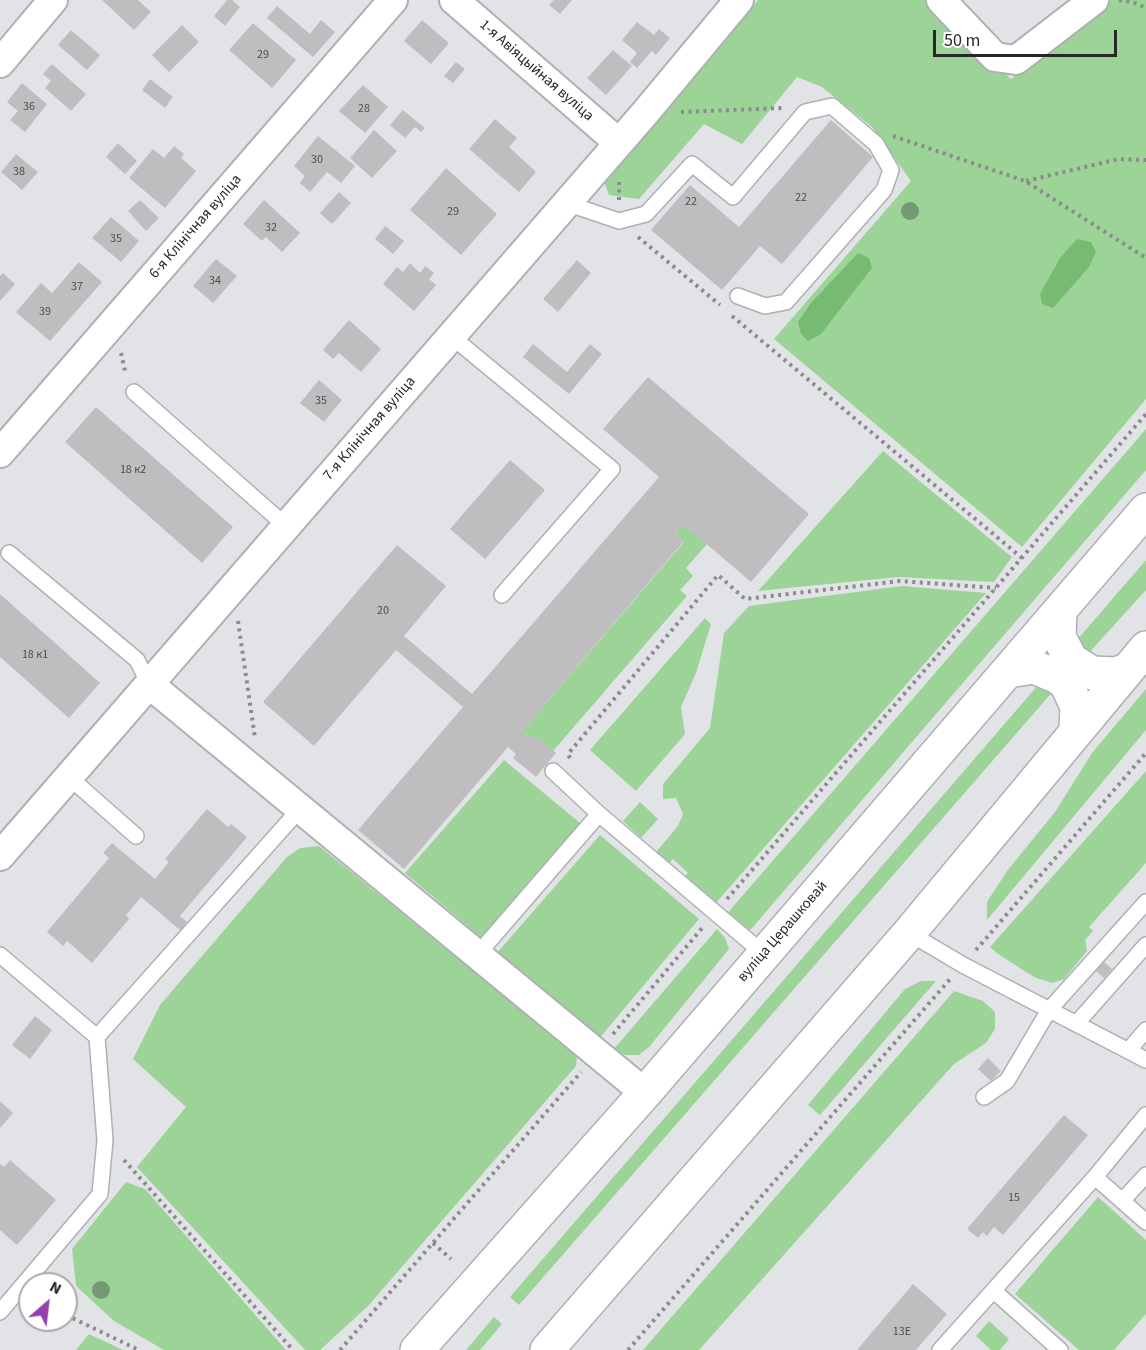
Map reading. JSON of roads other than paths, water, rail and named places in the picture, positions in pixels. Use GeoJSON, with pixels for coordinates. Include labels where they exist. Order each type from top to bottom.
{"type":"FeatureCollection","features":[{"type":"Feature","properties":{"kind":"main road","name":"вуліца Церашковай"},"geometry":{"type":"LineString","coordinates":[[417,1350],[645,1093],[1146,510]]}},
{"type":"Feature","properties":{"kind":"main road"},"geometry":{"type":"LineString","coordinates":[[1060,611],[1059,637],[1071,660],[1092,673],[1116,674],[1137,659]]}},
{"type":"Feature","properties":{"kind":"main road"},"geometry":{"type":"LineString","coordinates":[[547,1350],[909,933],[1137,659]]}},
{"type":"Feature","properties":{"kind":"main road"},"geometry":{"type":"LineString","coordinates":[[1008,671],[1034,668],[1058,677],[1073,696],[1078,713],[1076,731]]}},
{"type":"Feature","properties":{"kind":"street"},"geometry":{"type":"LineString","coordinates":[[0,63],[53,0]]}},
{"type":"Feature","properties":{"kind":"street","name":"6-я Клінічная вуліца"},"geometry":{"type":"LineString","coordinates":[[0,453],[393,0]]}},
{"type":"Feature","properties":{"kind":"street","name":"1-я Авіяцыйная вуліца"},"geometry":{"type":"LineString","coordinates":[[454,0],[619,143]]}},
{"type":"Feature","properties":{"kind":"street","name":"7-я Клінічная вуліца"},"geometry":{"type":"LineString","coordinates":[[0,856],[619,143],[739,0]]}},
{"type":"Feature","properties":{"kind":"street"},"geometry":{"type":"LineString","coordinates":[[941,0],[995,57],[1016,60],[1094,0]]}},
{"type":"Feature","properties":{"kind":"street"},"geometry":{"type":"LineString","coordinates":[[149,684],[645,1093]]}},
{"type":"Feature","properties":{"kind":"lane"},"geometry":{"type":"LineString","coordinates":[[566,203],[619,221],[646,214],[692,164],[733,197],[806,112],[832,106],[876,144],[891,170],[884,190],[786,302],[765,306],[738,296]]}},
{"type":"Feature","properties":{"kind":"lane"},"geometry":{"type":"LineString","coordinates":[[451,336],[612,469],[502,595]]}},
{"type":"Feature","properties":{"kind":"lane"},"geometry":{"type":"LineString","coordinates":[[134,392],[286,526]]}},
{"type":"Feature","properties":{"kind":"lane"},"geometry":{"type":"LineString","coordinates":[[9,553],[137,660],[149,684]]}},
{"type":"Feature","properties":{"kind":"lane"},"geometry":{"type":"LineString","coordinates":[[553,771],[714,914],[764,954]]}},
{"type":"Feature","properties":{"kind":"lane"},"geometry":{"type":"LineString","coordinates":[[69,777],[136,836]]}},
{"type":"Feature","properties":{"kind":"lane"},"geometry":{"type":"LineString","coordinates":[[97,1037],[299,810]]}},
{"type":"Feature","properties":{"kind":"lane"},"geometry":{"type":"LineString","coordinates":[[477,955],[599,814]]}},
{"type":"Feature","properties":{"kind":"lane"},"geometry":{"type":"LineString","coordinates":[[984,1097],[1007,1081],[1049,1010],[1146,902]]}},
{"type":"Feature","properties":{"kind":"lane"},"geometry":{"type":"LineString","coordinates":[[909,933],[963,965],[1146,1060]]}},
{"type":"Feature","properties":{"kind":"lane"},"geometry":{"type":"LineString","coordinates":[[1076,1024],[1146,945]]}},
{"type":"Feature","properties":{"kind":"lane"},"geometry":{"type":"LineString","coordinates":[[0,955],[97,1037],[105,1140],[100,1194],[0,1312]]}},
{"type":"Feature","properties":{"kind":"lane"},"geometry":{"type":"LineString","coordinates":[[1128,1051],[1146,1030]]}},
{"type":"Feature","properties":{"kind":"lane"},"geometry":{"type":"LineString","coordinates":[[940,1350],[1095,1177],[1146,1114]]}},
{"type":"Feature","properties":{"kind":"lane"},"geometry":{"type":"LineString","coordinates":[[1122,1201],[1146,1175]]}},
{"type":"Feature","properties":{"kind":"lane"},"geometry":{"type":"LineString","coordinates":[[1095,1177],[1146,1222]]}},
{"type":"Feature","properties":{"kind":"lane"},"geometry":{"type":"LineString","coordinates":[[994,1292],[1060,1350]]}}]}
